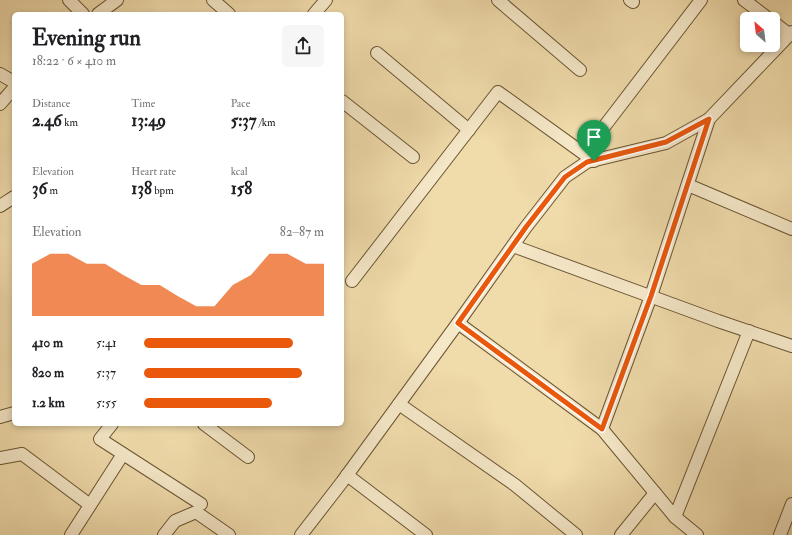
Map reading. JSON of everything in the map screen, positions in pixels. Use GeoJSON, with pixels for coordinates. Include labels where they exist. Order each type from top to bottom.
{"type":"FeatureCollection","features":[{"type":"Feature","properties":{"kind":"street"},"geometry":{"type":"LineString","coordinates":[[69,0],[81,12]]}},
{"type":"Feature","properties":{"kind":"street"},"geometry":{"type":"LineString","coordinates":[[101,12],[117,0]]}},
{"type":"Feature","properties":{"kind":"street"},"geometry":{"type":"LineString","coordinates":[[213,0],[227,12]]}},
{"type":"Feature","properties":{"kind":"street"},"geometry":{"type":"LineString","coordinates":[[316,12],[326,0]]}},
{"type":"Feature","properties":{"kind":"street"},"geometry":{"type":"LineString","coordinates":[[498,0],[580,70]]}},
{"type":"Feature","properties":{"kind":"street"},"geometry":{"type":"LineString","coordinates":[[584,154],[701,0]]}},
{"type":"Feature","properties":{"kind":"street"},"geometry":{"type":"LineString","coordinates":[[744,0],[760,12]]}},
{"type":"Feature","properties":{"kind":"street"},"geometry":{"type":"LineString","coordinates":[[301,535],[399,404],[526,227],[565,177],[587,162],[666,142],[709,119],[791,34],[780,27]]}},
{"type":"Feature","properties":{"kind":"street"},"geometry":{"type":"LineString","coordinates":[[377,53],[469,130]]}},
{"type":"Feature","properties":{"kind":"street"},"geometry":{"type":"LineString","coordinates":[[0,74],[12,81]]}},
{"type":"Feature","properties":{"kind":"street"},"geometry":{"type":"LineString","coordinates":[[0,104],[12,90]]}},
{"type":"Feature","properties":{"kind":"street"},"geometry":{"type":"LineString","coordinates":[[352,281],[498,92],[594,161]]}},
{"type":"Feature","properties":{"kind":"street"},"geometry":{"type":"LineString","coordinates":[[344,103],[413,157]]}},
{"type":"Feature","properties":{"kind":"street"},"geometry":{"type":"LineString","coordinates":[[602,429],[651,296],[709,119]]}},
{"type":"Feature","properties":{"kind":"street"},"geometry":{"type":"LineString","coordinates":[[688,184],[792,229]]}},
{"type":"Feature","properties":{"kind":"street"},"geometry":{"type":"LineString","coordinates":[[0,206],[12,198]]}},
{"type":"Feature","properties":{"kind":"street"},"geometry":{"type":"LineString","coordinates":[[513,246],[792,346]]}},
{"type":"Feature","properties":{"kind":"street"},"geometry":{"type":"LineString","coordinates":[[458,323],[602,429],[675,517],[697,535]]}},
{"type":"Feature","properties":{"kind":"street"},"geometry":{"type":"LineString","coordinates":[[675,517],[749,331]]}},
{"type":"Feature","properties":{"kind":"street"},"geometry":{"type":"LineString","coordinates":[[399,404],[515,485],[576,535]]}},
{"type":"Feature","properties":{"kind":"street"},"geometry":{"type":"LineString","coordinates":[[0,417],[12,414]]}},
{"type":"Feature","properties":{"kind":"street"},"geometry":{"type":"LineString","coordinates":[[110,426],[100,439],[201,504]]}},
{"type":"Feature","properties":{"kind":"street"},"geometry":{"type":"LineString","coordinates":[[207,426],[248,458]]}},
{"type":"Feature","properties":{"kind":"street"},"geometry":{"type":"LineString","coordinates":[[0,458],[22,454],[90,505]]}},
{"type":"Feature","properties":{"kind":"street"},"geometry":{"type":"LineString","coordinates":[[71,535],[123,454]]}},
{"type":"Feature","properties":{"kind":"street"},"geometry":{"type":"LineString","coordinates":[[347,475],[426,535]]}},
{"type":"Feature","properties":{"kind":"street"},"geometry":{"type":"LineString","coordinates":[[621,535],[655,493]]}},
{"type":"Feature","properties":{"kind":"street"},"geometry":{"type":"LineString","coordinates":[[780,535],[792,504]]}},
{"type":"Feature","properties":{"kind":"street"},"geometry":{"type":"LineString","coordinates":[[164,535],[175,521],[196,512],[229,535]]}},
{"type":"Feature","properties":{"kind":"route"},"geometry":{"type":"LineString","coordinates":[[709,119],[651,296],[602,429],[458,323],[526,227],[565,177],[587,162],[594,161],[666,142],[709,119]]}}]}
